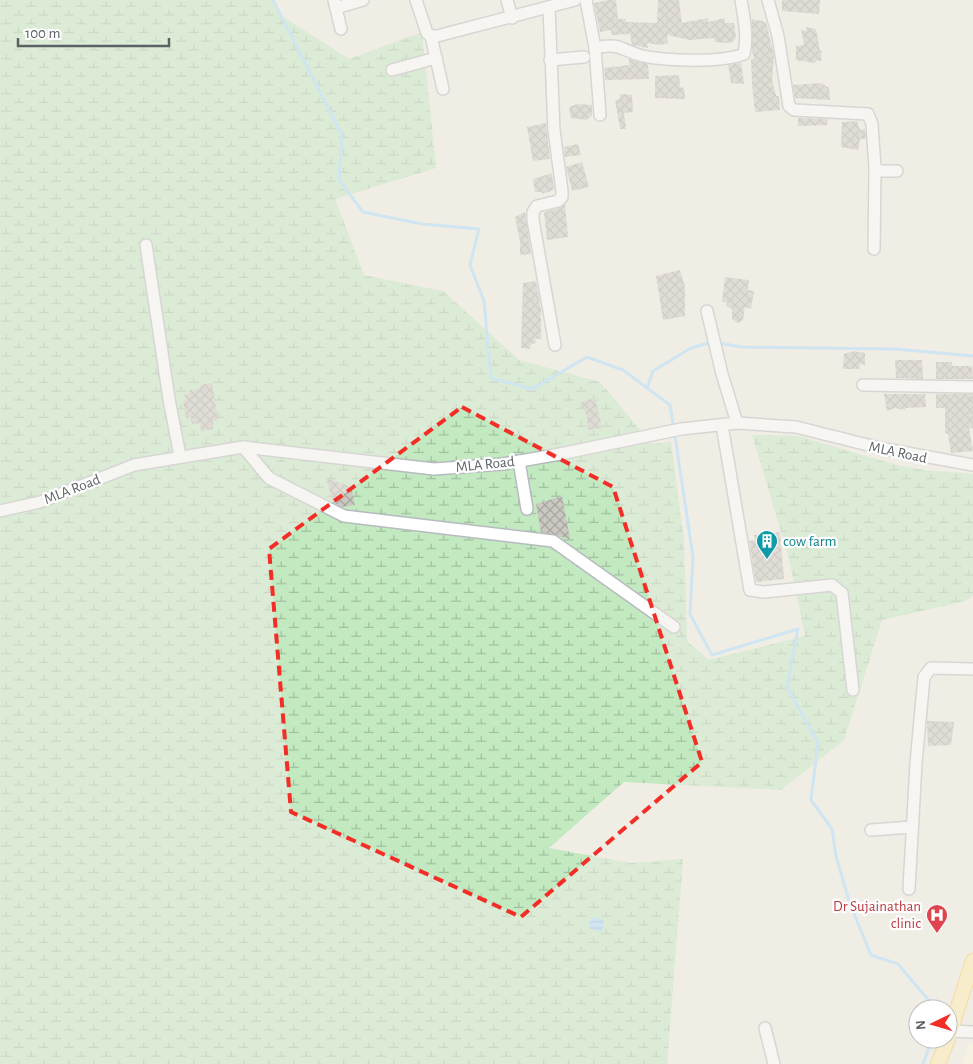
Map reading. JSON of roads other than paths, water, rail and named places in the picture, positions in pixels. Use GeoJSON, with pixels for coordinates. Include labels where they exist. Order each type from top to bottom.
{"type":"FeatureCollection","features":[{"type":"Feature","properties":{"kind":"main road"},"geometry":{"type":"LineString","coordinates":[[958,1008],[973,961]]}},
{"type":"Feature","properties":{"kind":"main road"},"geometry":{"type":"LineString","coordinates":[[938,1064],[944,1049]]}},
{"type":"Feature","properties":{"kind":"street"},"geometry":{"type":"LineString","coordinates":[[341,30],[335,4],[363,0]]}},
{"type":"Feature","properties":{"kind":"street"},"geometry":{"type":"LineString","coordinates":[[416,0],[427,33],[431,36],[443,89]]}},
{"type":"Feature","properties":{"kind":"street"},"geometry":{"type":"LineString","coordinates":[[507,0],[512,18]]}},
{"type":"Feature","properties":{"kind":"street"},"geometry":{"type":"LineString","coordinates":[[431,36],[512,18],[575,0]]}},
{"type":"Feature","properties":{"kind":"street"},"geometry":{"type":"LineString","coordinates":[[586,0],[595,48],[600,115]]}},
{"type":"Feature","properties":{"kind":"street"},"geometry":{"type":"LineString","coordinates":[[595,48],[620,46],[651,57],[716,60],[736,57],[744,54],[746,47],[746,29],[741,0]]}},
{"type":"Feature","properties":{"kind":"street"},"geometry":{"type":"LineString","coordinates":[[768,0],[778,36],[788,106],[794,110],[868,114],[872,124],[875,168],[874,248]]}},
{"type":"Feature","properties":{"kind":"street"},"geometry":{"type":"LineString","coordinates":[[549,7],[554,130],[562,197],[558,201],[538,206],[533,212],[533,220],[555,344]]}},
{"type":"Feature","properties":{"kind":"street"},"geometry":{"type":"LineString","coordinates":[[550,60],[584,57]]}},
{"type":"Feature","properties":{"kind":"street"},"geometry":{"type":"LineString","coordinates":[[392,70],[436,58]]}},
{"type":"Feature","properties":{"kind":"street"},"geometry":{"type":"LineString","coordinates":[[875,168],[897,171]]}},
{"type":"Feature","properties":{"kind":"street"},"geometry":{"type":"LineString","coordinates":[[146,245],[169,399],[180,456]]}},
{"type":"Feature","properties":{"kind":"street"},"geometry":{"type":"LineString","coordinates":[[708,311],[722,374],[737,423]]}},
{"type":"Feature","properties":{"kind":"street"},"geometry":{"type":"LineString","coordinates":[[863,385],[973,387]]}},
{"type":"Feature","properties":{"kind":"street","name":"MLA Road"},"geometry":{"type":"LineString","coordinates":[[0,511],[40,502],[134,465],[243,447],[434,468],[519,461],[681,429],[737,423],[796,427],[880,448],[973,465]]}},
{"type":"Feature","properties":{"kind":"street"},"geometry":{"type":"LineString","coordinates":[[722,425],[750,590],[764,592],[832,585],[836,587],[842,593],[853,690]]}},
{"type":"Feature","properties":{"kind":"street"},"geometry":{"type":"LineString","coordinates":[[243,447],[269,478],[344,516],[553,541],[674,627]]}},
{"type":"Feature","properties":{"kind":"street"},"geometry":{"type":"LineString","coordinates":[[519,461],[527,509]]}},
{"type":"Feature","properties":{"kind":"street"},"geometry":{"type":"LineString","coordinates":[[909,889],[924,677],[931,668],[973,669]]}},
{"type":"Feature","properties":{"kind":"street"},"geometry":{"type":"LineString","coordinates":[[871,830],[912,827]]}},
{"type":"Feature","properties":{"kind":"street"},"geometry":{"type":"LineString","coordinates":[[765,1028],[774,1064]]}},
{"type":"Feature","properties":{"kind":"street"},"geometry":{"type":"LineString","coordinates":[[958,1034],[973,1032]]}},
{"type":"Feature","properties":{"kind":"water"},"geometry":{"type":"Polygon","coordinates":[[[591,917],[604,920],[602,933],[589,928],[591,917]]]}},
{"type":"Feature","properties":{"kind":"waterway"},"geometry":{"type":"LineString","coordinates":[[273,0],[342,135],[339,180],[363,212],[422,224],[479,229],[470,265],[484,301],[491,378],[532,389],[587,357],[623,370],[670,405],[673,424]]}},
{"type":"Feature","properties":{"kind":"waterway"},"geometry":{"type":"LineString","coordinates":[[647,388],[653,371],[691,348],[712,342]]}},
{"type":"Feature","properties":{"kind":"waterway"},"geometry":{"type":"LineString","coordinates":[[718,343],[742,347],[895,349],[973,356]]}},
{"type":"Feature","properties":{"kind":"waterway"},"geometry":{"type":"LineString","coordinates":[[675,436],[693,557],[690,614],[712,655],[798,629],[787,687],[818,743],[811,800],[832,829],[836,856],[850,904],[871,955],[898,964],[928,999]]}},
{"type":"Feature","properties":{"kind":"waterway"},"geometry":{"type":"LineString","coordinates":[[923,1064],[928,1049]]}},
{"type":"Feature","properties":{"kind":"place","name":"cow farm"},"geometry":{"type":"Point","coordinates":[767,560]}},
{"type":"Feature","properties":{"kind":"place","name":"Dr Sujainathan clinic"},"geometry":{"type":"Point","coordinates":[937,934]}}]}
